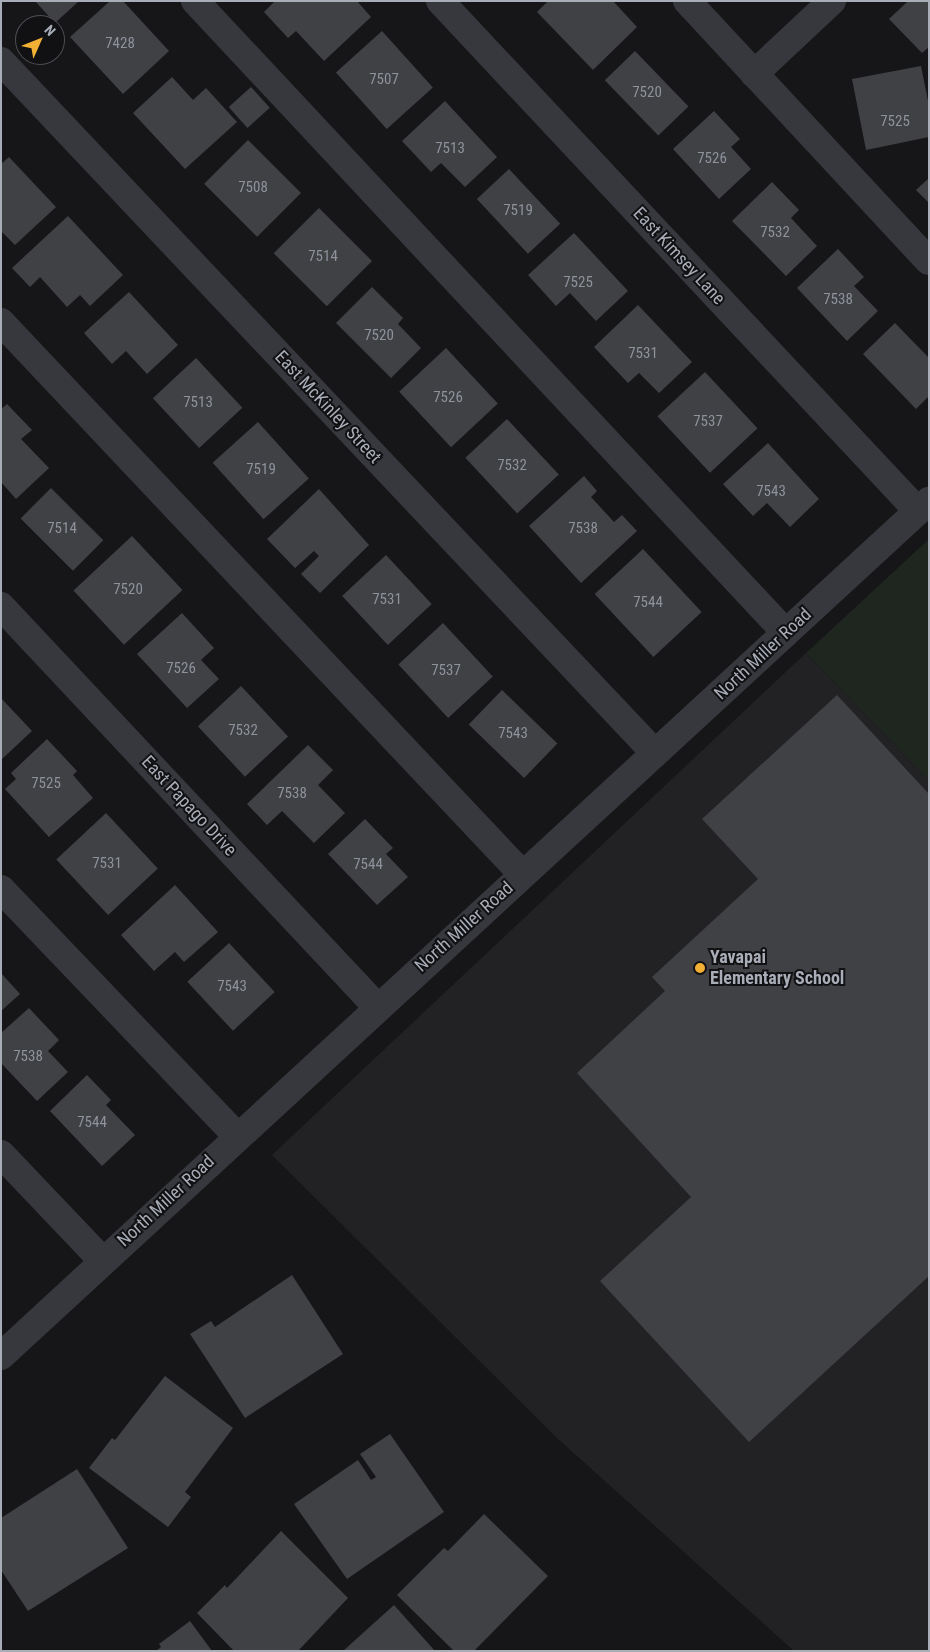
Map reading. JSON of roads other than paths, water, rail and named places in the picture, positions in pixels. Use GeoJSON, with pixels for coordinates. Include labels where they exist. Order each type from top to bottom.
{"type":"FeatureCollection","features":[{"type":"Feature","properties":{"kind":"street"},"geometry":{"type":"LineString","coordinates":[[195,1],[786,633]]}},
{"type":"Feature","properties":{"kind":"street","name":"East Kimsey Lane"},"geometry":{"type":"LineString","coordinates":[[440,1],[923,506]]}},
{"type":"Feature","properties":{"kind":"street"},"geometry":{"type":"LineString","coordinates":[[687,1],[929,261]]}},
{"type":"Feature","properties":{"kind":"street"},"geometry":{"type":"LineString","coordinates":[[754,74],[832,1]]}},
{"type":"Feature","properties":{"kind":"street","name":"East McKinley Street"},"geometry":{"type":"LineString","coordinates":[[1,61],[655,753]]}},
{"type":"Feature","properties":{"kind":"street"},"geometry":{"type":"LineString","coordinates":[[1,322],[522,874]]}},
{"type":"Feature","properties":{"kind":"street","name":"North Miller Road"},"geometry":{"type":"LineString","coordinates":[[1,1356],[102,1260],[923,506]]}},
{"type":"Feature","properties":{"kind":"street","name":"East Papago Drive"},"geometry":{"type":"LineString","coordinates":[[1,606],[377,1007]]}},
{"type":"Feature","properties":{"kind":"street"},"geometry":{"type":"LineString","coordinates":[[1,888],[237,1136]]}},
{"type":"Feature","properties":{"kind":"street"},"geometry":{"type":"LineString","coordinates":[[1,1154],[102,1260]]}},
{"type":"Feature","properties":{"kind":"place","name":"Yavapai Elementary School"},"geometry":{"type":"Point","coordinates":[700,968]}}]}
